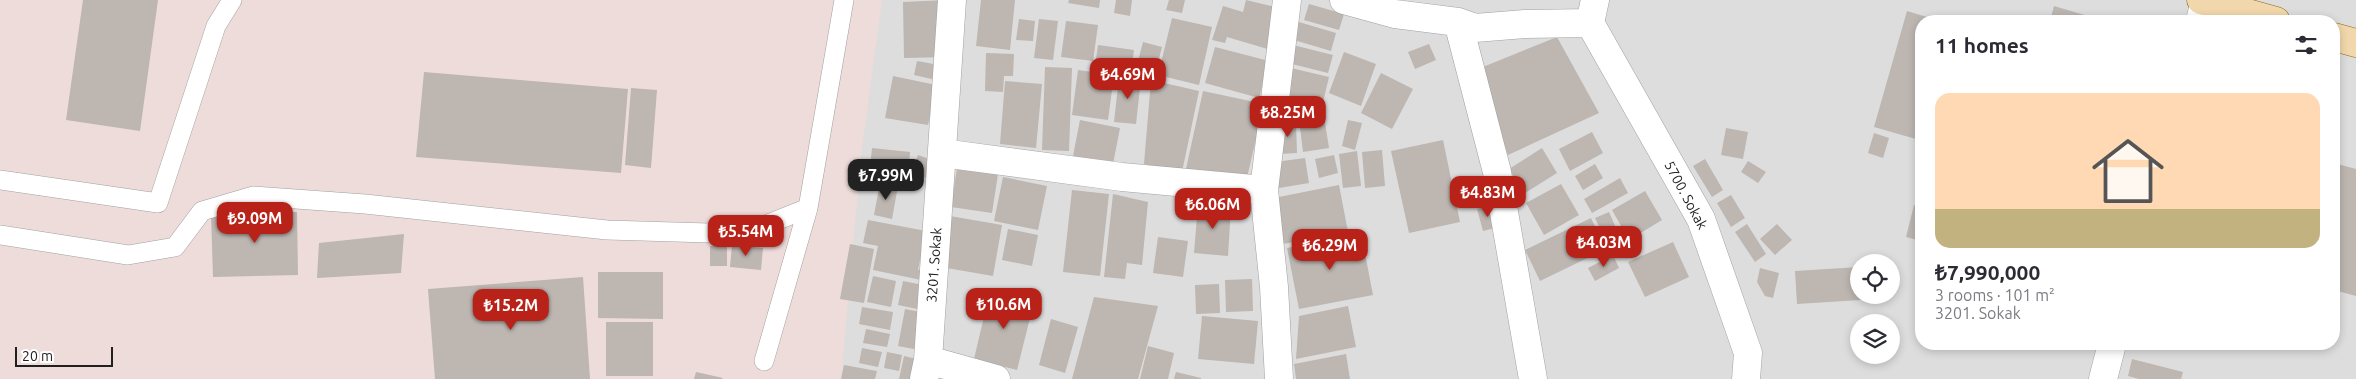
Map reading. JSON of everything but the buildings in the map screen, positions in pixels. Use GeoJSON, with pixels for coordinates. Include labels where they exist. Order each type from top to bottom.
{"type":"FeatureCollection","features":[{"type":"Feature","properties":{"kind":"main road"},"geometry":{"type":"LineString","coordinates":[[2202,8],[2242,15]]}},
{"type":"Feature","properties":{"kind":"main road"},"geometry":{"type":"LineString","coordinates":[[2340,39],[2356,43]]}},
{"type":"Feature","properties":{"kind":"street","name":"3201. Sokak"},"geometry":{"type":"LineString","coordinates":[[926,369],[952,0]]}},
{"type":"Feature","properties":{"kind":"street"},"geometry":{"type":"LineString","coordinates":[[1279,379],[1274,286],[1264,190],[1288,0]]}},
{"type":"Feature","properties":{"kind":"street","name":"5700. Sokak"},"geometry":{"type":"LineString","coordinates":[[1344,0],[1395,14],[1458,22],[1476,28],[1525,24],[1592,11],[1702,219],[1748,353],[1746,379]]}},
{"type":"Feature","properties":{"kind":"street"},"geometry":{"type":"LineString","coordinates":[[1458,22],[1497,172],[1533,379]]}},
{"type":"Feature","properties":{"kind":"street"},"geometry":{"type":"LineString","coordinates":[[942,152],[1122,178],[1264,190]]}},
{"type":"Feature","properties":{"kind":"street"},"geometry":{"type":"LineString","coordinates":[[2102,379],[2110,350]]}},
{"type":"Feature","properties":{"kind":"street"},"geometry":{"type":"LineString","coordinates":[[926,369],[996,379]]}},
{"type":"Feature","properties":{"kind":"lane"},"geometry":{"type":"LineString","coordinates":[[0,180],[158,203],[216,26],[232,0]]}},
{"type":"Feature","properties":{"kind":"lane"},"geometry":{"type":"LineString","coordinates":[[764,361],[808,208],[844,0]]}},
{"type":"Feature","properties":{"kind":"lane"},"geometry":{"type":"LineString","coordinates":[[0,235],[128,256],[176,247],[202,211],[253,196],[365,204],[607,230],[743,234],[808,208]]}},
{"type":"Feature","properties":{"kind":"shaded area"},"geometry":{"type":"Polygon","coordinates":[[[0,0],[882,0],[862,147],[841,379],[0,379],[0,0]]]}},
{"type":"Feature","properties":{"kind":"shaded area"},"geometry":{"type":"Polygon","coordinates":[[[866,0],[2356,0],[2356,379],[837,379],[866,0]]]}}]}
